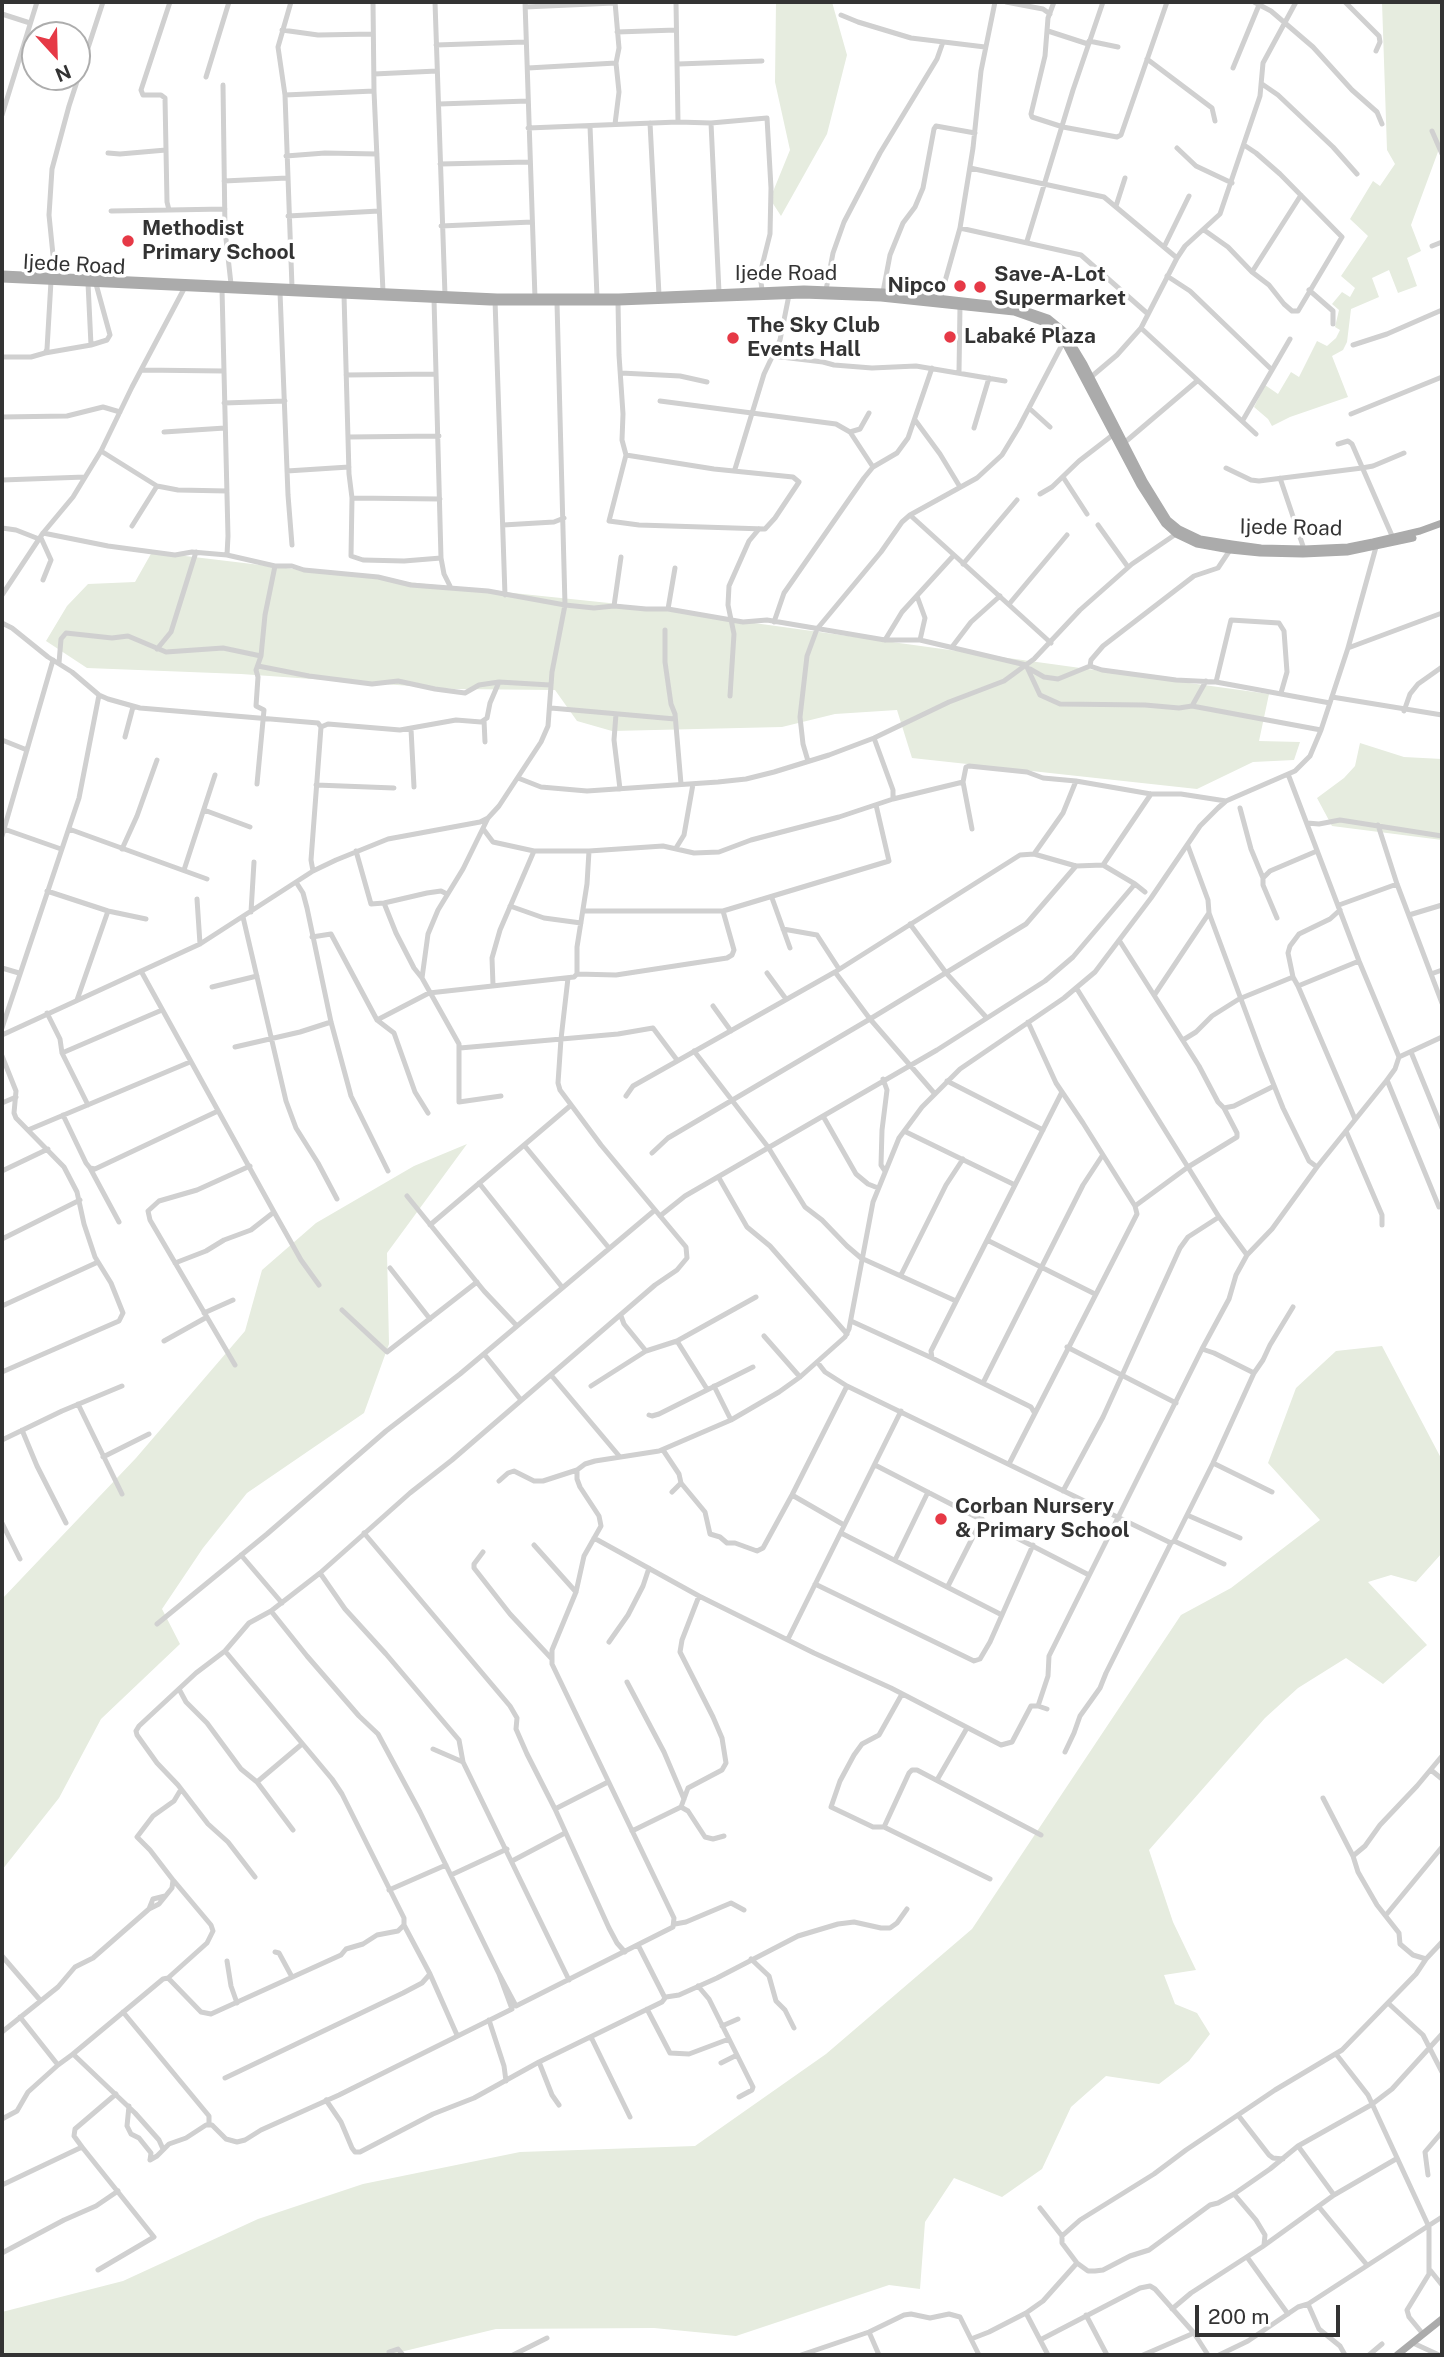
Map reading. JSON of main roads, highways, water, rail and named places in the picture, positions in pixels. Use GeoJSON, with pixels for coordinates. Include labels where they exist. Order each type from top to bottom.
{"type":"FeatureCollection","features":[{"type":"Feature","properties":{"kind":"main road","name":"Ijede Road"},"geometry":{"type":"LineString","coordinates":[[2,276],[231,284],[495,300],[826,290],[883,292],[1016,307],[1048,318],[1064,331],[1091,377],[1144,481],[1164,513],[1179,529],[1199,539],[1261,548],[1304,549],[1348,547],[1442,525]]}},
{"type":"Feature","properties":{"kind":"main road","name":"Ijede Road"},"geometry":{"type":"LineString","coordinates":[[52,278],[92,283],[558,303],[789,295],[881,298],[1014,313],[1035,318],[1054,329],[1064,341],[1140,485],[1165,524],[1176,534],[1197,544],[1230,550],[1303,555],[1376,547],[1442,525]]}},
{"type":"Feature","properties":{"kind":"main road"},"geometry":{"type":"LineString","coordinates":[[1397,2355],[1442,2319]]}},
{"type":"Feature","properties":{"kind":"place","name":"Methodist Primary School"},"geometry":{"type":"Point","coordinates":[128,241]}},
{"type":"Feature","properties":{"kind":"place","name":"Nipco"},"geometry":{"type":"Point","coordinates":[960,286]}},
{"type":"Feature","properties":{"kind":"place","name":"Save-A-Lot Supermarket"},"geometry":{"type":"Point","coordinates":[980,287]}},
{"type":"Feature","properties":{"kind":"place","name":"Labaké Plaza"},"geometry":{"type":"Point","coordinates":[950,337]}},
{"type":"Feature","properties":{"kind":"place","name":"The Sky Club Events Hall"},"geometry":{"type":"Point","coordinates":[733,338]}},
{"type":"Feature","properties":{"kind":"place","name":"Corban Nursery & Primary School"},"geometry":{"type":"Point","coordinates":[941,1519]}}]}
